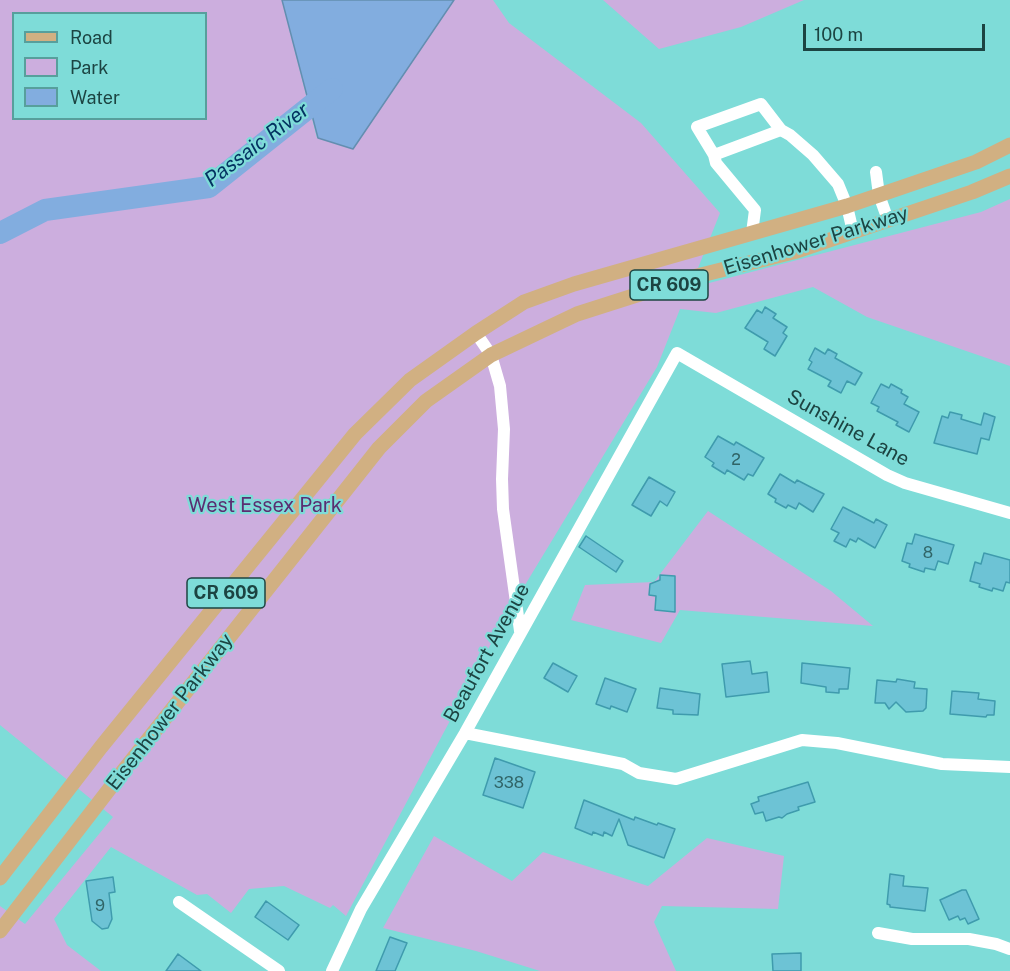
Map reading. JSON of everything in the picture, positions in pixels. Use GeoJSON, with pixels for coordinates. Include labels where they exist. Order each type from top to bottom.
{"type":"FeatureCollection","features":[{"type":"Feature","properties":{"kind":"main road","name":"Eisenhower Parkway"},"geometry":{"type":"LineString","coordinates":[[0,878],[101,747],[355,434],[410,380],[524,302],[574,284],[847,206],[976,162],[1010,145]]}},
{"type":"Feature","properties":{"kind":"main road","name":"Eisenhower Parkway"},"geometry":{"type":"LineString","coordinates":[[0,931],[124,770],[379,448],[426,401],[491,355],[577,314],[693,277],[796,250],[853,232],[972,192],[1010,176]]}},
{"type":"Feature","properties":{"kind":"street"},"geometry":{"type":"LineString","coordinates":[[752,233],[755,210],[716,162],[698,128],[761,104],[781,130],[813,155],[838,184],[847,206],[853,232]]}},
{"type":"Feature","properties":{"kind":"street"},"geometry":{"type":"LineString","coordinates":[[714,155],[781,130]]}},
{"type":"Feature","properties":{"kind":"street"},"geometry":{"type":"LineString","coordinates":[[876,172],[879,195],[888,220]]}},
{"type":"Feature","properties":{"kind":"street"},"geometry":{"type":"LineString","coordinates":[[476,333],[491,355],[500,386],[504,415],[503,509],[520,631]]}},
{"type":"Feature","properties":{"kind":"street","name":"Sunshine Lane"},"geometry":{"type":"LineString","coordinates":[[677,353],[887,475],[905,483],[1010,513]]}},
{"type":"Feature","properties":{"kind":"street","name":"Beaufort Avenue"},"geometry":{"type":"LineString","coordinates":[[332,971],[361,909],[465,733],[677,353]]}},
{"type":"Feature","properties":{"kind":"street"},"geometry":{"type":"LineString","coordinates":[[465,733],[623,764],[639,773],[676,779],[802,740],[837,742],[942,764],[1010,767]]}},
{"type":"Feature","properties":{"kind":"street"},"geometry":{"type":"LineString","coordinates":[[179,902],[279,971]]}},
{"type":"Feature","properties":{"kind":"street"},"geometry":{"type":"LineString","coordinates":[[878,933],[912,939],[969,939],[1010,949]]}},
{"type":"Feature","properties":{"kind":"green space","name":"West Essex Park"},"geometry":{"type":"Polygon","coordinates":[[[0,0],[282,0],[317,138],[451,0],[493,0],[509,23],[641,123],[720,213],[690,288],[981,212],[1010,199],[1010,366],[867,317],[813,287],[716,313],[680,309],[657,367],[502,623],[346,916],[333,905],[330,908],[284,886],[249,889],[231,913],[207,894],[197,895],[111,847],[54,919],[67,945],[101,971],[0,971],[0,906],[25,924],[113,817],[0,725],[0,0]]]}},
{"type":"Feature","properties":{"kind":"green space"},"geometry":{"type":"Polygon","coordinates":[[[603,0],[804,0],[741,27],[659,49],[603,0]]]}},
{"type":"Feature","properties":{"kind":"green space"},"geometry":{"type":"Polygon","coordinates":[[[708,511],[831,591],[873,626],[680,610],[661,643],[571,620],[585,585],[654,582],[708,511]]]}},
{"type":"Feature","properties":{"kind":"green space"},"geometry":{"type":"Polygon","coordinates":[[[434,836],[512,881],[543,852],[648,886],[707,838],[784,856],[778,909],[662,906],[654,922],[676,971],[540,971],[476,951],[383,928],[434,836]]]}},
{"type":"Feature","properties":{"kind":"water"},"geometry":{"type":"Polygon","coordinates":[[[282,0],[454,0],[353,149],[318,138],[282,0]]]}},
{"type":"Feature","properties":{"kind":"building"},"geometry":{"type":"Polygon","coordinates":[[[765,307],[776,314],[773,318],[787,327],[783,333],[787,336],[775,356],[764,349],[768,342],[745,328],[757,310],[762,313],[765,307]]]}},
{"type":"Feature","properties":{"kind":"building"},"geometry":{"type":"Polygon","coordinates":[[[815,348],[825,354],[828,349],[837,354],[835,358],[862,373],[855,385],[847,381],[841,393],[828,386],[831,381],[808,369],[812,362],[809,360],[815,348]]]}},
{"type":"Feature","properties":{"kind":"building"},"geometry":{"type":"Polygon","coordinates":[[[881,384],[889,388],[891,384],[902,390],[901,393],[908,397],[904,404],[919,412],[909,432],[896,425],[898,422],[877,411],[879,407],[871,403],[881,384]]]}},
{"type":"Feature","properties":{"kind":"building"},"geometry":{"type":"Polygon","coordinates":[[[950,412],[962,415],[961,419],[981,425],[984,413],[995,417],[989,440],[981,438],[977,454],[934,443],[942,416],[948,418],[950,412]]]}},
{"type":"Feature","properties":{"kind":"building"},"geometry":{"type":"Polygon","coordinates":[[[718,436],[734,445],[736,442],[764,458],[753,476],[748,474],[744,480],[727,470],[725,474],[712,466],[714,463],[705,457],[718,436]]]}},
{"type":"Feature","properties":{"kind":"building"},"geometry":{"type":"Polygon","coordinates":[[[780,474],[795,483],[797,480],[824,494],[813,512],[799,503],[796,509],[788,505],[786,508],[775,502],[776,499],[768,494],[780,474]]]}},
{"type":"Feature","properties":{"kind":"building"},"geometry":{"type":"Polygon","coordinates":[[[649,477],[675,492],[667,506],[660,501],[651,516],[632,505],[649,477]]]}},
{"type":"Feature","properties":{"kind":"building"},"geometry":{"type":"Polygon","coordinates":[[[843,507],[874,523],[876,519],[887,525],[875,548],[858,538],[856,542],[850,539],[846,547],[834,541],[839,533],[831,529],[843,507]]]}},
{"type":"Feature","properties":{"kind":"building"},"geometry":{"type":"Polygon","coordinates":[[[915,534],[954,545],[948,564],[938,561],[935,570],[925,568],[924,572],[909,567],[910,564],[902,561],[907,543],[912,544],[915,534]]]}},
{"type":"Feature","properties":{"kind":"building"},"geometry":{"type":"Polygon","coordinates":[[[586,536],[623,561],[616,572],[579,547],[586,536]]]}},
{"type":"Feature","properties":{"kind":"building"},"geometry":{"type":"Polygon","coordinates":[[[984,553],[1010,560],[1010,583],[1006,582],[1003,591],[993,588],[992,591],[970,581],[975,562],[981,564],[984,553]]]}},
{"type":"Feature","properties":{"kind":"building"},"geometry":{"type":"Polygon","coordinates":[[[660,575],[675,576],[675,612],[655,610],[656,596],[649,595],[650,584],[660,580],[660,575]]]}},
{"type":"Feature","properties":{"kind":"building"},"geometry":{"type":"Polygon","coordinates":[[[750,661],[752,674],[767,672],[769,692],[726,697],[722,664],[750,661]]]}},
{"type":"Feature","properties":{"kind":"building"},"geometry":{"type":"Polygon","coordinates":[[[553,663],[577,676],[568,692],[544,678],[553,663]]]}},
{"type":"Feature","properties":{"kind":"building"},"geometry":{"type":"Polygon","coordinates":[[[802,663],[850,668],[848,689],[839,689],[839,693],[826,692],[826,687],[801,683],[802,663]]]}},
{"type":"Feature","properties":{"kind":"building"},"geometry":{"type":"Polygon","coordinates":[[[605,678],[636,689],[627,712],[611,706],[610,709],[596,704],[605,678]]]}},
{"type":"Feature","properties":{"kind":"building"},"geometry":{"type":"Polygon","coordinates":[[[897,679],[915,682],[914,688],[927,689],[926,708],[923,711],[906,712],[896,702],[889,709],[885,703],[875,703],[877,680],[896,682],[897,679]]]}},
{"type":"Feature","properties":{"kind":"building"},"geometry":{"type":"Polygon","coordinates":[[[660,688],[700,694],[698,715],[673,714],[673,710],[657,708],[660,688]]]}},
{"type":"Feature","properties":{"kind":"building"},"geometry":{"type":"Polygon","coordinates":[[[952,691],[979,693],[978,699],[995,701],[994,715],[986,717],[950,714],[952,691]]]}},
{"type":"Feature","properties":{"kind":"building"},"geometry":{"type":"Polygon","coordinates":[[[495,758],[535,772],[523,808],[483,795],[495,758]]]}},
{"type":"Feature","properties":{"kind":"building"},"geometry":{"type":"Polygon","coordinates":[[[808,782],[815,802],[798,807],[799,810],[782,818],[766,821],[763,812],[755,814],[751,804],[759,801],[758,797],[808,782]]]}},
{"type":"Feature","properties":{"kind":"building"},"geometry":{"type":"Polygon","coordinates":[[[584,800],[634,820],[635,817],[675,829],[664,858],[628,845],[619,819],[612,836],[604,832],[603,836],[593,832],[592,835],[575,828],[584,800]]]}},
{"type":"Feature","properties":{"kind":"building"},"geometry":{"type":"Polygon","coordinates":[[[890,874],[904,876],[903,886],[928,888],[925,911],[890,907],[887,904],[890,874]]]}},
{"type":"Feature","properties":{"kind":"building"},"geometry":{"type":"Polygon","coordinates":[[[113,877],[115,892],[109,893],[112,919],[108,928],[102,929],[92,921],[86,881],[113,877]]]}},
{"type":"Feature","properties":{"kind":"building"},"geometry":{"type":"Polygon","coordinates":[[[966,890],[979,919],[968,924],[965,918],[960,920],[958,916],[949,920],[940,900],[966,890]]]}},
{"type":"Feature","properties":{"kind":"building"},"geometry":{"type":"Polygon","coordinates":[[[266,901],[299,925],[288,940],[255,917],[266,901]]]}},
{"type":"Feature","properties":{"kind":"building"},"geometry":{"type":"Polygon","coordinates":[[[390,937],[407,943],[395,971],[376,971],[390,937]]]}},
{"type":"Feature","properties":{"kind":"building"},"geometry":{"type":"Polygon","coordinates":[[[801,953],[801,971],[773,971],[772,954],[801,953]]]}},
{"type":"Feature","properties":{"kind":"building"},"geometry":{"type":"Polygon","coordinates":[[[178,954],[201,971],[166,971],[178,954]]]}},
{"type":"Feature","properties":{"kind":"waterway","name":"Passaic River"},"geometry":{"type":"LineString","coordinates":[[0,233],[45,210],[209,187],[332,89]]}}]}
